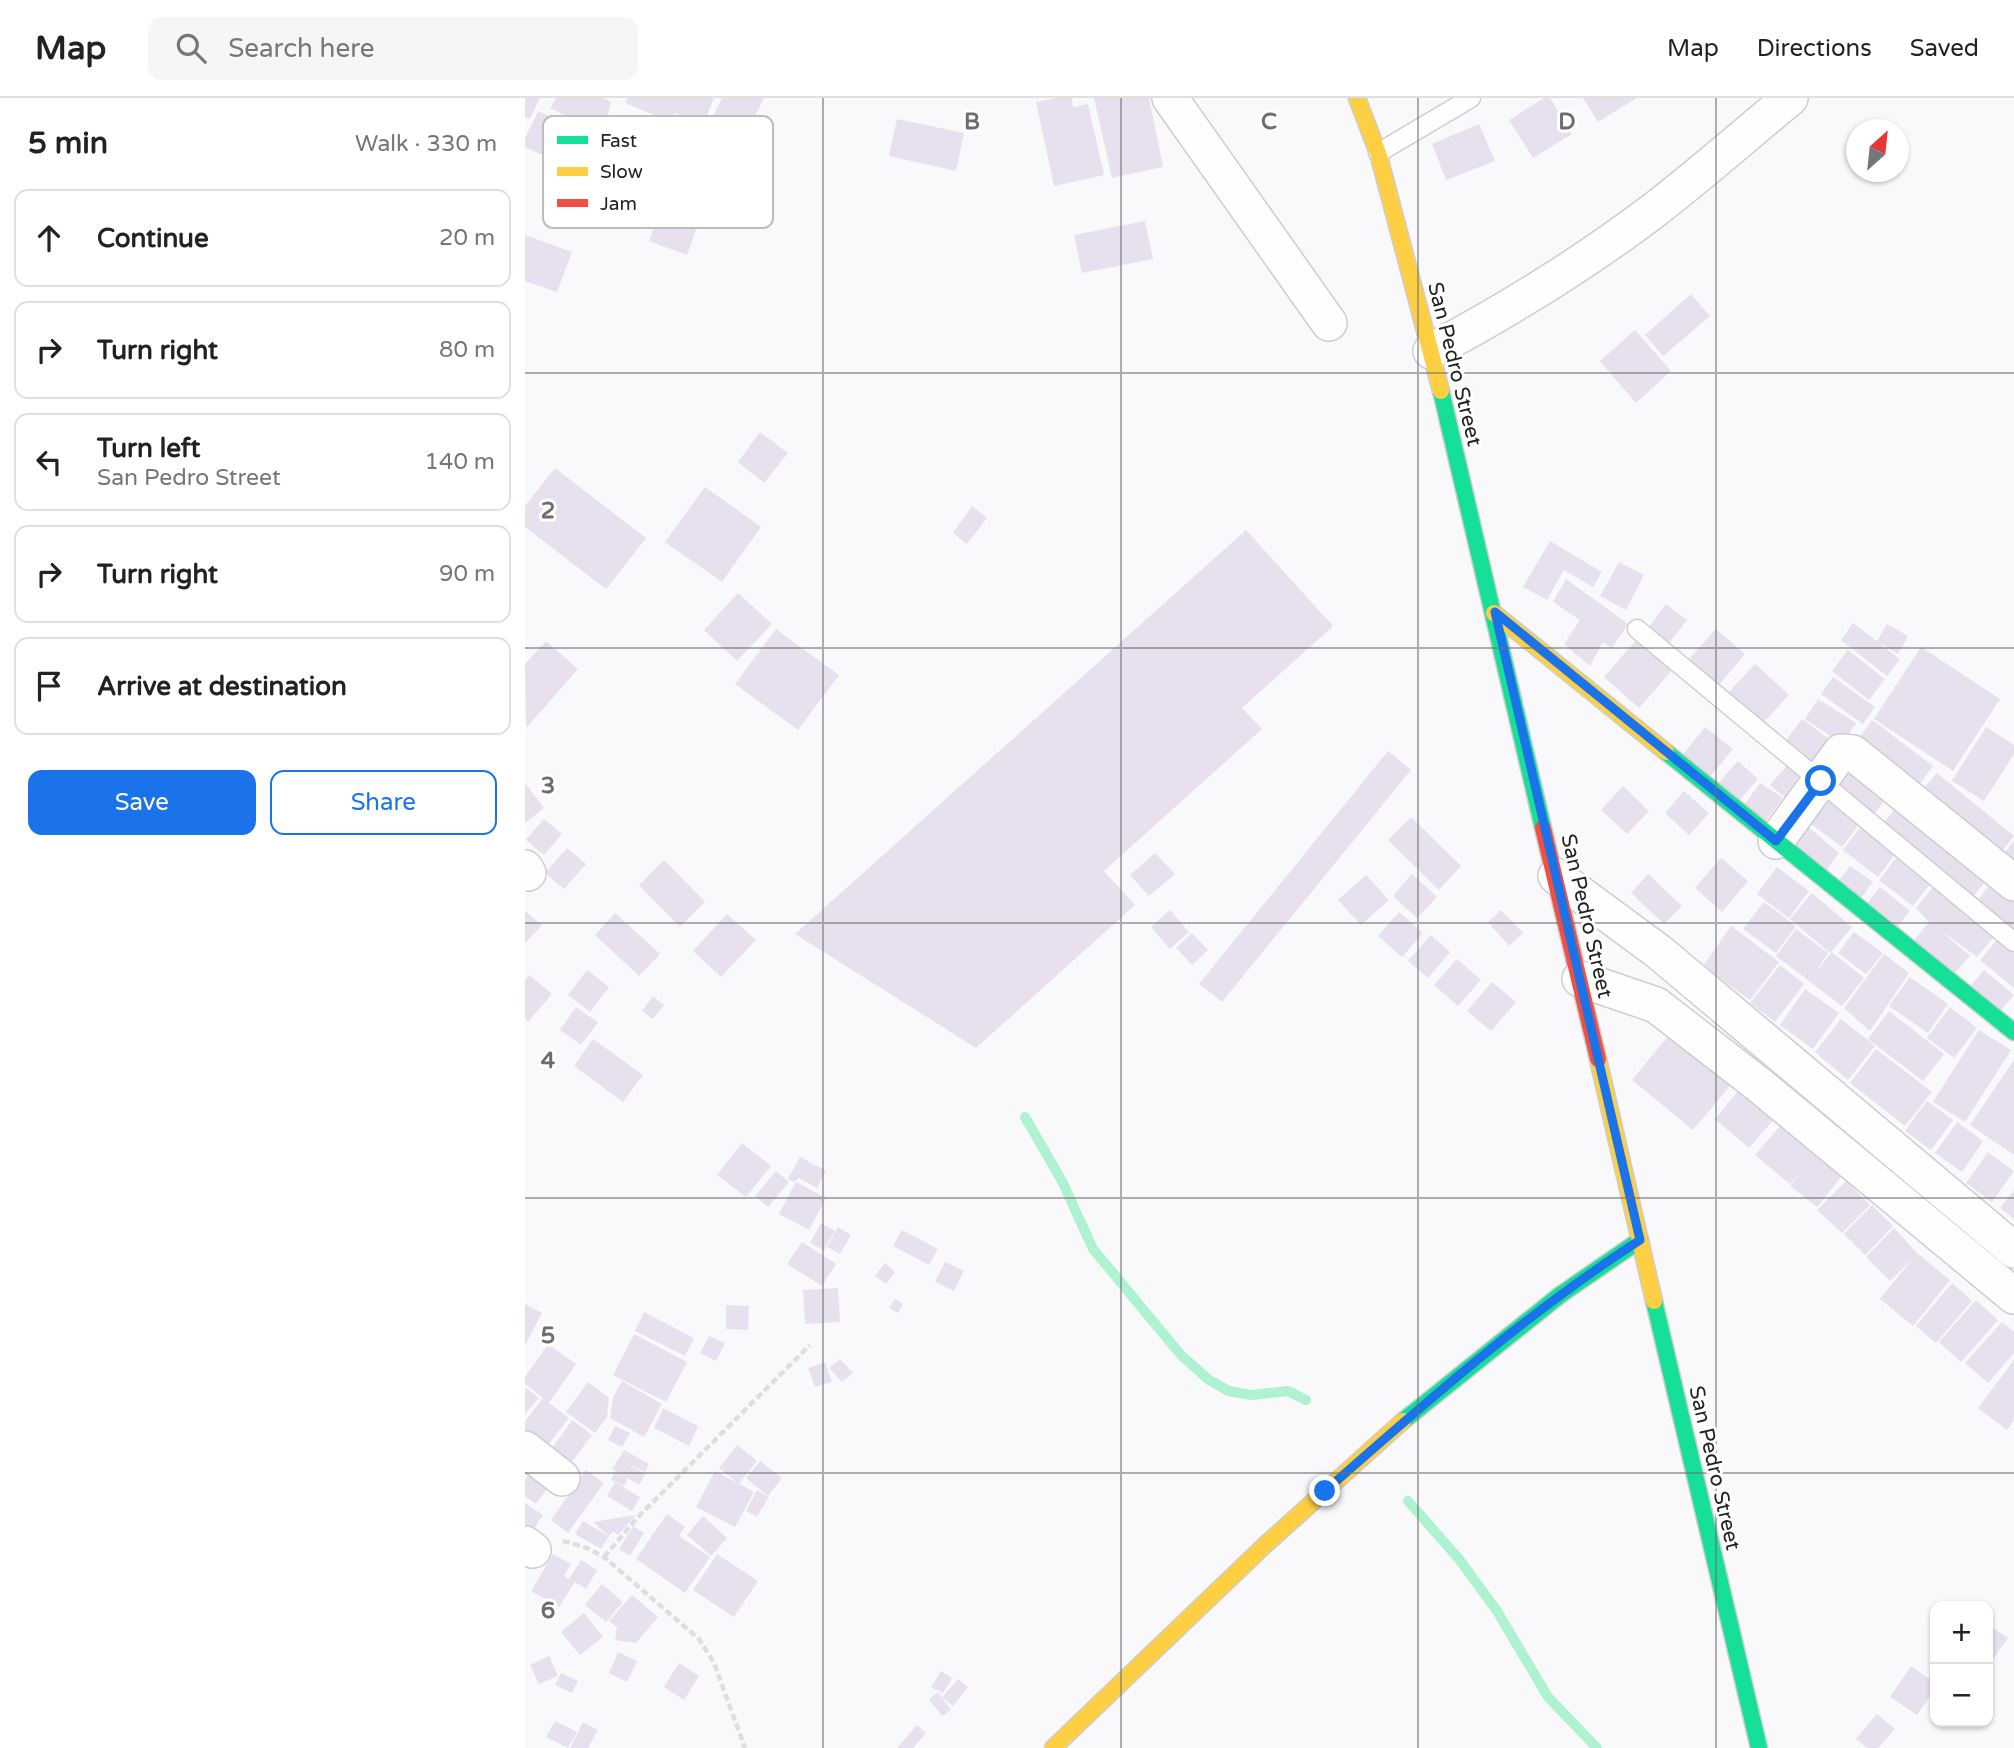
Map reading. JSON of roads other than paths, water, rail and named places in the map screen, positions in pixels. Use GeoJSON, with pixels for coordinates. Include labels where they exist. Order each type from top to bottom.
{"type":"FeatureCollection","features":[{"type":"Feature","properties":{"kind":"main road","name":"San Pedro Street"},"geometry":{"type":"LineString","coordinates":[[1357,98],[1378,153],[1431,351],[1495,612],[1759,1748]]}},
{"type":"Feature","properties":{"kind":"main road"},"geometry":{"type":"LineString","coordinates":[[1495,612],[2014,1032]]}},
{"type":"Feature","properties":{"kind":"main road"},"geometry":{"type":"LineString","coordinates":[[1053,1748],[1325,1491],[1428,1400],[1584,1276],[1640,1240]]}},
{"type":"Feature","properties":{"kind":"street"},"geometry":{"type":"LineString","coordinates":[[1170,98],[1329,323]]}},
{"type":"Feature","properties":{"kind":"street"},"geometry":{"type":"LineString","coordinates":[[1431,351],[1562,274],[1653,211],[1790,98]]}},
{"type":"Feature","properties":{"kind":"street"},"geometry":{"type":"LineString","coordinates":[[1776,841],[1842,752],[1853,752],[2014,883]]}},
{"type":"Feature","properties":{"kind":"street"},"geometry":{"type":"LineString","coordinates":[[1556,876],[1659,952],[2014,1250]]}},
{"type":"Feature","properties":{"kind":"street"},"geometry":{"type":"LineString","coordinates":[[1580,979],[1657,1005],[1758,1084],[2014,1296]]}},
{"type":"Feature","properties":{"kind":"street"},"geometry":{"type":"LineString","coordinates":[[525,1449],[562,1478]]}},
{"type":"Feature","properties":{"kind":"lane"},"geometry":{"type":"LineString","coordinates":[[1378,153],[1471,98]]}},
{"type":"Feature","properties":{"kind":"lane"},"geometry":{"type":"LineString","coordinates":[[1637,629],[2014,942]]}},
{"type":"Feature","properties":{"kind":"waterway"},"geometry":{"type":"LineString","coordinates":[[1025,1117],[1062,1181],[1093,1249],[1181,1355],[1209,1380],[1229,1391],[1251,1395],[1288,1391],[1306,1400]]}},
{"type":"Feature","properties":{"kind":"waterway"},"geometry":{"type":"LineString","coordinates":[[1408,1501],[1459,1559],[1497,1611],[1548,1697],[1597,1748]]}}]}
